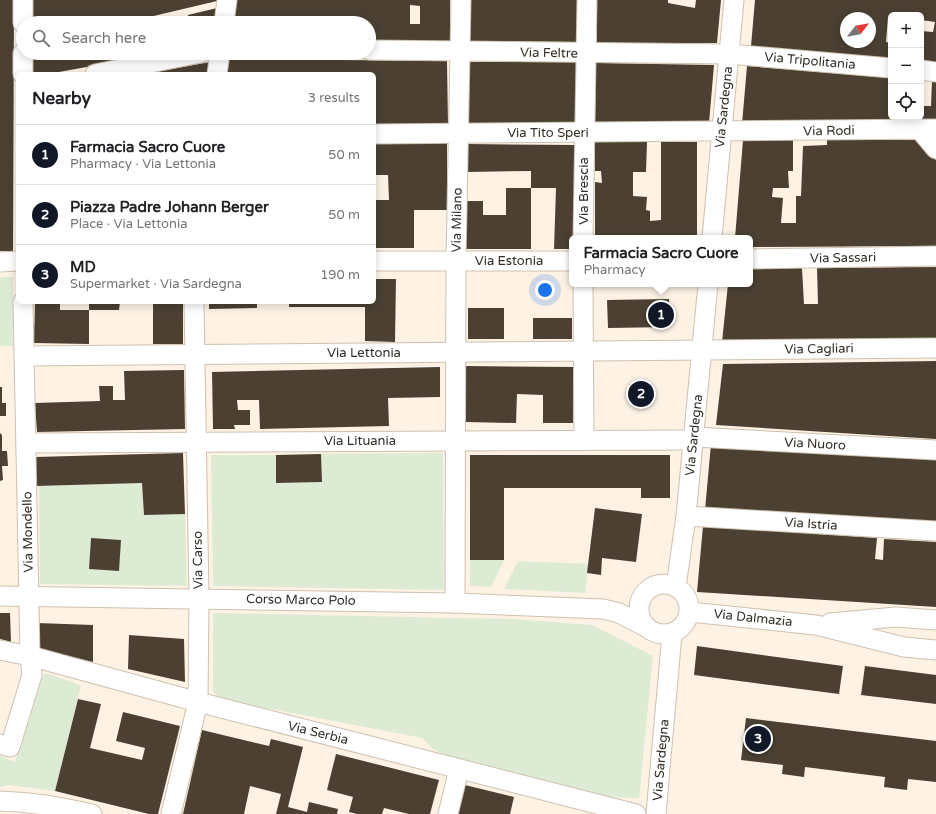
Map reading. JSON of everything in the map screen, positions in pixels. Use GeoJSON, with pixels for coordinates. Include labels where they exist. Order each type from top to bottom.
{"type":"FeatureCollection","features":[{"type":"Feature","properties":{"kind":"street"},"geometry":{"type":"LineString","coordinates":[[23,0],[23,16]]}},
{"type":"Feature","properties":{"kind":"street"},"geometry":{"type":"LineString","coordinates":[[225,16],[227,0]]}},
{"type":"Feature","properties":{"kind":"street","name":"Via Milano"},"geometry":{"type":"LineString","coordinates":[[455,603],[455,353],[461,0]]}},
{"type":"Feature","properties":{"kind":"street","name":"Via Brescia"},"geometry":{"type":"LineString","coordinates":[[583,235],[587,0]]}},
{"type":"Feature","properties":{"kind":"street","name":"Via Sardegna"},"geometry":{"type":"LineString","coordinates":[[712,235],[734,0]]}},
{"type":"Feature","properties":{"kind":"street","name":"Via Feltre"},"geometry":{"type":"LineString","coordinates":[[376,50],[729,54]]}},
{"type":"Feature","properties":{"kind":"street","name":"Via Tripolitania"},"geometry":{"type":"LineString","coordinates":[[729,54],[888,68]]}},
{"type":"Feature","properties":{"kind":"street"},"geometry":{"type":"LineString","coordinates":[[23,60],[23,72]]}},
{"type":"Feature","properties":{"kind":"street"},"geometry":{"type":"LineString","coordinates":[[105,72],[165,60]]}},
{"type":"Feature","properties":{"kind":"street"},"geometry":{"type":"LineString","coordinates":[[217,72],[219,60]]}},
{"type":"Feature","properties":{"kind":"street"},"geometry":{"type":"LineString","coordinates":[[924,70],[936,72]]}},
{"type":"Feature","properties":{"kind":"street"},"geometry":{"type":"LineString","coordinates":[[928,130],[936,149]]}},
{"type":"Feature","properties":{"kind":"street","name":"Via Rodi"},"geometry":{"type":"LineString","coordinates":[[721,132],[928,130]]}},
{"type":"Feature","properties":{"kind":"street","name":"Via Tito Speri"},"geometry":{"type":"LineString","coordinates":[[376,134],[721,132]]}},
{"type":"Feature","properties":{"kind":"street","name":"Via Sassari"},"geometry":{"type":"LineString","coordinates":[[753,259],[936,256]]}},
{"type":"Feature","properties":{"kind":"street","name":"Via Estonia"},"geometry":{"type":"LineString","coordinates":[[376,261],[569,261]]}},
{"type":"Feature","properties":{"kind":"street"},"geometry":{"type":"LineString","coordinates":[[0,262],[16,262]]}},
{"type":"Feature","properties":{"kind":"street"},"geometry":{"type":"LineString","coordinates":[[583,287],[584,440]]}},
{"type":"Feature","properties":{"kind":"street","name":"Via Sardegna"},"geometry":{"type":"LineString","coordinates":[[676,587],[686,516],[703,351],[708,287]]}},
{"type":"Feature","properties":{"kind":"street","name":"Via Mondello"},"geometry":{"type":"LineString","coordinates":[[0,744],[10,747],[32,676],[30,656],[23,304]]}},
{"type":"Feature","properties":{"kind":"street","name":"Via Carso"},"geometry":{"type":"LineString","coordinates":[[171,814],[198,702],[199,598],[194,304]]}},
{"type":"Feature","properties":{"kind":"street","name":"Via Cagliari"},"geometry":{"type":"LineString","coordinates":[[703,351],[936,348]]}},
{"type":"Feature","properties":{"kind":"street","name":"Via Lettonia"},"geometry":{"type":"LineString","coordinates":[[24,356],[703,351]]}},
{"type":"Feature","properties":{"kind":"street","name":"Via Lituania"},"geometry":{"type":"LineString","coordinates":[[26,443],[455,441],[694,438]]}},
{"type":"Feature","properties":{"kind":"street","name":"Via Nuoro"},"geometry":{"type":"LineString","coordinates":[[694,438],[936,450]]}},
{"type":"Feature","properties":{"kind":"street","name":"Via Istria"},"geometry":{"type":"LineString","coordinates":[[686,516],[936,531]]}},
{"type":"Feature","properties":{"kind":"street"},"geometry":{"type":"LineString","coordinates":[[667,584],[676,587],[684,593],[689,602],[690,612],[687,621],[680,629],[672,634],[662,635],[652,632],[632,618],[603,609],[618,604],[657,585],[667,584]]}},
{"type":"Feature","properties":{"kind":"street"},"geometry":{"type":"LineString","coordinates":[[644,626],[640,617],[639,607],[642,597],[648,590]]}},
{"type":"Feature","properties":{"kind":"street","name":"Corso Marco Polo"},"geometry":{"type":"LineString","coordinates":[[0,596],[455,603],[603,609]]}},
{"type":"Feature","properties":{"kind":"street","name":"Via Dalmazia"},"geometry":{"type":"LineString","coordinates":[[690,612],[816,625],[904,647],[936,650]]}},
{"type":"Feature","properties":{"kind":"street","name":"Via Dalmazia"},"geometry":{"type":"LineString","coordinates":[[816,625],[896,617],[936,620]]}},
{"type":"Feature","properties":{"kind":"street","name":"Via Sardegna"},"geometry":{"type":"LineString","coordinates":[[656,814],[672,634]]}},
{"type":"Feature","properties":{"kind":"street","name":"Via Serbia"},"geometry":{"type":"LineString","coordinates":[[0,650],[30,656],[198,702],[459,769],[581,807],[636,814]]}},
{"type":"Feature","properties":{"kind":"street"},"geometry":{"type":"LineString","coordinates":[[448,814],[459,769]]}},
{"type":"Feature","properties":{"kind":"street"},"geometry":{"type":"LineString","coordinates":[[0,801],[30,802],[92,814]]}},
{"type":"Feature","properties":{"kind":"green space"},"geometry":{"type":"Polygon","coordinates":[[[0,277],[13,277],[13,346],[0,346],[0,277]]]}},
{"type":"Feature","properties":{"kind":"green space"},"geometry":{"type":"Polygon","coordinates":[[[443,453],[444,590],[213,586],[211,455],[276,455],[276,483],[321,482],[321,454],[443,453]]]}},
{"type":"Feature","properties":{"kind":"green space"},"geometry":{"type":"Polygon","coordinates":[[[142,483],[144,515],[185,514],[187,586],[40,584],[39,486],[142,483]]]}},
{"type":"Feature","properties":{"kind":"green space"},"geometry":{"type":"Polygon","coordinates":[[[470,560],[504,560],[491,587],[470,586],[470,560]]]}},
{"type":"Feature","properties":{"kind":"green space"},"geometry":{"type":"Polygon","coordinates":[[[518,561],[589,564],[585,593],[504,589],[518,561]]]}},
{"type":"Feature","properties":{"kind":"green space"},"geometry":{"type":"Polygon","coordinates":[[[213,613],[513,619],[592,625],[653,656],[639,798],[606,797],[445,755],[433,749],[422,738],[219,699],[213,691],[213,613]]]}},
{"type":"Feature","properties":{"kind":"green space"},"geometry":{"type":"Polygon","coordinates":[[[46,673],[81,685],[55,791],[9,785],[0,787],[0,756],[15,762],[40,678],[46,673]]]}},
{"type":"Feature","properties":{"kind":"building"},"geometry":{"type":"Polygon","coordinates":[[[0,0],[14,0],[13,251],[0,251],[0,0]]]}},
{"type":"Feature","properties":{"kind":"building"},"geometry":{"type":"Polygon","coordinates":[[[33,0],[218,0],[154,16],[33,16],[33,0]]]}},
{"type":"Feature","properties":{"kind":"building"},"geometry":{"type":"Polygon","coordinates":[[[236,0],[450,0],[450,43],[376,41],[376,16],[235,16],[236,0]],[[410,5],[410,24],[420,24],[420,6],[410,5]]]}},
{"type":"Feature","properties":{"kind":"building"},"geometry":{"type":"Polygon","coordinates":[[[468,0],[577,0],[577,42],[467,41],[468,0]]]}},
{"type":"Feature","properties":{"kind":"building"},"geometry":{"type":"Polygon","coordinates":[[[597,0],[668,0],[668,3],[695,8],[696,0],[721,0],[717,43],[597,43],[597,0]]]}},
{"type":"Feature","properties":{"kind":"building"},"geometry":{"type":"Polygon","coordinates":[[[755,0],[936,0],[936,63],[924,62],[924,31],[933,32],[935,22],[924,20],[924,12],[888,12],[886,42],[888,42],[888,59],[751,46],[755,0]]]}},
{"type":"Feature","properties":{"kind":"building"},"geometry":{"type":"Polygon","coordinates":[[[217,8],[216,16],[188,15],[217,8]]]}},
{"type":"Feature","properties":{"kind":"building"},"geometry":{"type":"Polygon","coordinates":[[[32,60],[125,60],[59,72],[32,72],[32,60]]]}},
{"type":"Feature","properties":{"kind":"building"},"geometry":{"type":"Polygon","coordinates":[[[229,60],[447,61],[448,124],[376,125],[376,72],[227,72],[229,60]]]}},
{"type":"Feature","properties":{"kind":"building"},"geometry":{"type":"Polygon","coordinates":[[[210,62],[209,72],[155,72],[210,62]]]}},
{"type":"Feature","properties":{"kind":"building"},"geometry":{"type":"Polygon","coordinates":[[[467,62],[577,62],[577,124],[467,124],[467,62]]]}},
{"type":"Feature","properties":{"kind":"building"},"geometry":{"type":"Polygon","coordinates":[[[596,63],[714,65],[709,123],[595,123],[596,63]]]}},
{"type":"Feature","properties":{"kind":"building"},"geometry":{"type":"Polygon","coordinates":[[[747,66],[888,78],[888,120],[924,120],[924,106],[931,106],[932,81],[936,81],[936,122],[742,124],[747,66]]]}},
{"type":"Feature","properties":{"kind":"building"},"geometry":{"type":"Polygon","coordinates":[[[743,140],[793,140],[793,171],[788,171],[789,188],[773,188],[772,197],[783,198],[781,223],[796,223],[796,196],[801,196],[803,146],[827,145],[827,140],[919,140],[936,160],[936,246],[753,247],[753,235],[735,235],[743,140]]]}},
{"type":"Feature","properties":{"kind":"building"},"geometry":{"type":"Polygon","coordinates":[[[595,141],[647,142],[646,172],[633,172],[633,196],[647,197],[646,210],[650,211],[650,221],[661,220],[661,142],[697,142],[697,235],[595,235],[595,182],[602,183],[601,171],[595,171],[595,141]]]}},
{"type":"Feature","properties":{"kind":"building"},"geometry":{"type":"Polygon","coordinates":[[[376,143],[447,143],[447,210],[414,210],[414,248],[376,248],[376,200],[389,200],[388,175],[376,175],[376,143]]]}},
{"type":"Feature","properties":{"kind":"building"},"geometry":{"type":"Polygon","coordinates":[[[467,144],[575,145],[573,235],[569,235],[569,249],[554,249],[556,188],[531,188],[531,171],[466,172],[467,144]]]}},
{"type":"Feature","properties":{"kind":"building"},"geometry":{"type":"Polygon","coordinates":[[[506,188],[531,188],[531,249],[464,249],[465,201],[483,201],[483,215],[506,215],[506,188]]]}},
{"type":"Feature","properties":{"kind":"building"},"geometry":{"type":"Polygon","coordinates":[[[936,267],[936,341],[722,342],[728,287],[753,287],[753,268],[802,268],[804,304],[818,304],[817,268],[936,267]]]}},
{"type":"Feature","properties":{"kind":"building"},"geometry":{"type":"Polygon","coordinates":[[[376,279],[396,279],[395,342],[365,341],[365,307],[289,307],[289,304],[376,304],[376,279]]]}},
{"type":"Feature","properties":{"kind":"building"},"geometry":{"type":"Polygon","coordinates":[[[669,299],[670,327],[608,328],[607,300],[669,299]]]}},
{"type":"Feature","properties":{"kind":"building"},"geometry":{"type":"Polygon","coordinates":[[[35,304],[60,304],[60,310],[89,310],[89,344],[34,343],[35,304]]]}},
{"type":"Feature","properties":{"kind":"building"},"geometry":{"type":"Polygon","coordinates":[[[89,304],[120,304],[119,310],[89,310],[89,304]]]}},
{"type":"Feature","properties":{"kind":"building"},"geometry":{"type":"Polygon","coordinates":[[[153,304],[183,304],[183,344],[153,344],[153,304]]]}},
{"type":"Feature","properties":{"kind":"building"},"geometry":{"type":"Polygon","coordinates":[[[209,304],[257,304],[257,308],[209,309],[209,304]]]}},
{"type":"Feature","properties":{"kind":"building"},"geometry":{"type":"Polygon","coordinates":[[[468,308],[504,308],[504,339],[468,339],[468,308]]]}},
{"type":"Feature","properties":{"kind":"building"},"geometry":{"type":"Polygon","coordinates":[[[533,318],[572,318],[572,339],[533,339],[533,318]]]}},
{"type":"Feature","properties":{"kind":"building"},"geometry":{"type":"Polygon","coordinates":[[[936,361],[936,439],[716,425],[723,364],[936,361]]]}},
{"type":"Feature","properties":{"kind":"building"},"geometry":{"type":"Polygon","coordinates":[[[466,366],[573,367],[573,423],[543,423],[543,395],[517,394],[516,423],[466,422],[466,366]]]}},
{"type":"Feature","properties":{"kind":"building"},"geometry":{"type":"Polygon","coordinates":[[[440,367],[440,397],[388,398],[389,426],[260,429],[259,400],[237,400],[238,410],[250,410],[250,425],[234,425],[235,429],[213,429],[212,372],[440,367]]]}},
{"type":"Feature","properties":{"kind":"building"},"geometry":{"type":"Polygon","coordinates":[[[184,370],[185,429],[37,432],[35,403],[100,401],[99,386],[113,386],[113,400],[125,400],[124,371],[184,370]]]}},
{"type":"Feature","properties":{"kind":"building"},"geometry":{"type":"Polygon","coordinates":[[[0,387],[2,387],[2,403],[6,403],[6,416],[0,416],[0,387]]]}},
{"type":"Feature","properties":{"kind":"building"},"geometry":{"type":"Polygon","coordinates":[[[0,433],[2,435],[2,451],[7,451],[8,466],[2,466],[3,480],[0,481],[0,433]]]}},
{"type":"Feature","properties":{"kind":"building"},"geometry":{"type":"Polygon","coordinates":[[[711,444],[936,458],[936,523],[705,510],[711,444]]]}},
{"type":"Feature","properties":{"kind":"building"},"geometry":{"type":"Polygon","coordinates":[[[183,453],[185,514],[144,515],[142,483],[36,486],[35,457],[183,453]]]}},
{"type":"Feature","properties":{"kind":"building"},"geometry":{"type":"Polygon","coordinates":[[[321,454],[322,482],[276,483],[276,455],[321,454]]]}},
{"type":"Feature","properties":{"kind":"building"},"geometry":{"type":"Polygon","coordinates":[[[470,455],[670,455],[670,498],[641,498],[641,488],[504,488],[504,560],[470,560],[470,455]]]}},
{"type":"Feature","properties":{"kind":"building"},"geometry":{"type":"Polygon","coordinates":[[[595,508],[642,514],[636,562],[602,558],[601,575],[587,573],[595,508]]]}},
{"type":"Feature","properties":{"kind":"building"},"geometry":{"type":"Polygon","coordinates":[[[703,526],[877,538],[875,559],[883,560],[884,539],[936,542],[936,607],[697,592],[703,526]]]}},
{"type":"Feature","properties":{"kind":"building"},"geometry":{"type":"Polygon","coordinates":[[[91,538],[121,540],[119,571],[89,569],[91,538]]]}},
{"type":"Feature","properties":{"kind":"building"},"geometry":{"type":"Polygon","coordinates":[[[0,613],[10,613],[11,642],[0,639],[0,613]]]}},
{"type":"Feature","properties":{"kind":"building"},"geometry":{"type":"Polygon","coordinates":[[[37,623],[93,625],[93,662],[38,649],[37,623]]]}},
{"type":"Feature","properties":{"kind":"building"},"geometry":{"type":"Polygon","coordinates":[[[129,635],[184,639],[185,682],[128,669],[129,635]]]}},
{"type":"Feature","properties":{"kind":"building"},"geometry":{"type":"Polygon","coordinates":[[[697,646],[843,666],[839,694],[694,675],[697,646]]]}},
{"type":"Feature","properties":{"kind":"building"},"geometry":{"type":"Polygon","coordinates":[[[865,666],[936,675],[936,704],[861,695],[865,666]]]}},
{"type":"Feature","properties":{"kind":"building"},"geometry":{"type":"Polygon","coordinates":[[[78,699],[101,704],[90,748],[142,760],[145,748],[116,741],[123,712],[180,726],[158,814],[149,814],[55,791],[78,699]]]}},
{"type":"Feature","properties":{"kind":"building"},"geometry":{"type":"Polygon","coordinates":[[[746,718],[936,741],[936,782],[908,779],[907,790],[884,787],[885,777],[805,767],[804,777],[782,774],[783,765],[741,760],[746,718]]]}},
{"type":"Feature","properties":{"kind":"building"},"geometry":{"type":"Polygon","coordinates":[[[202,730],[269,746],[271,739],[303,747],[288,807],[307,812],[309,802],[338,809],[337,814],[276,814],[281,794],[250,786],[244,814],[183,814],[202,730]]]}},
{"type":"Feature","properties":{"kind":"building"},"geometry":{"type":"Polygon","coordinates":[[[336,754],[439,780],[430,814],[409,814],[384,808],[382,814],[357,814],[349,812],[353,797],[327,790],[336,754]]]}},
{"type":"Feature","properties":{"kind":"building"},"geometry":{"type":"Polygon","coordinates":[[[465,785],[514,797],[510,814],[458,814],[465,785]]]}},
{"type":"Feature","properties":{"kind":"place","name":"Farmacia Sacro Cuore"},"geometry":{"type":"Point","coordinates":[661,315]}},
{"type":"Feature","properties":{"kind":"place","name":"Piazza Padre Johann Berger"},"geometry":{"type":"Point","coordinates":[641,394]}},
{"type":"Feature","properties":{"kind":"place","name":"MD"},"geometry":{"type":"Point","coordinates":[758,739]}}]}
